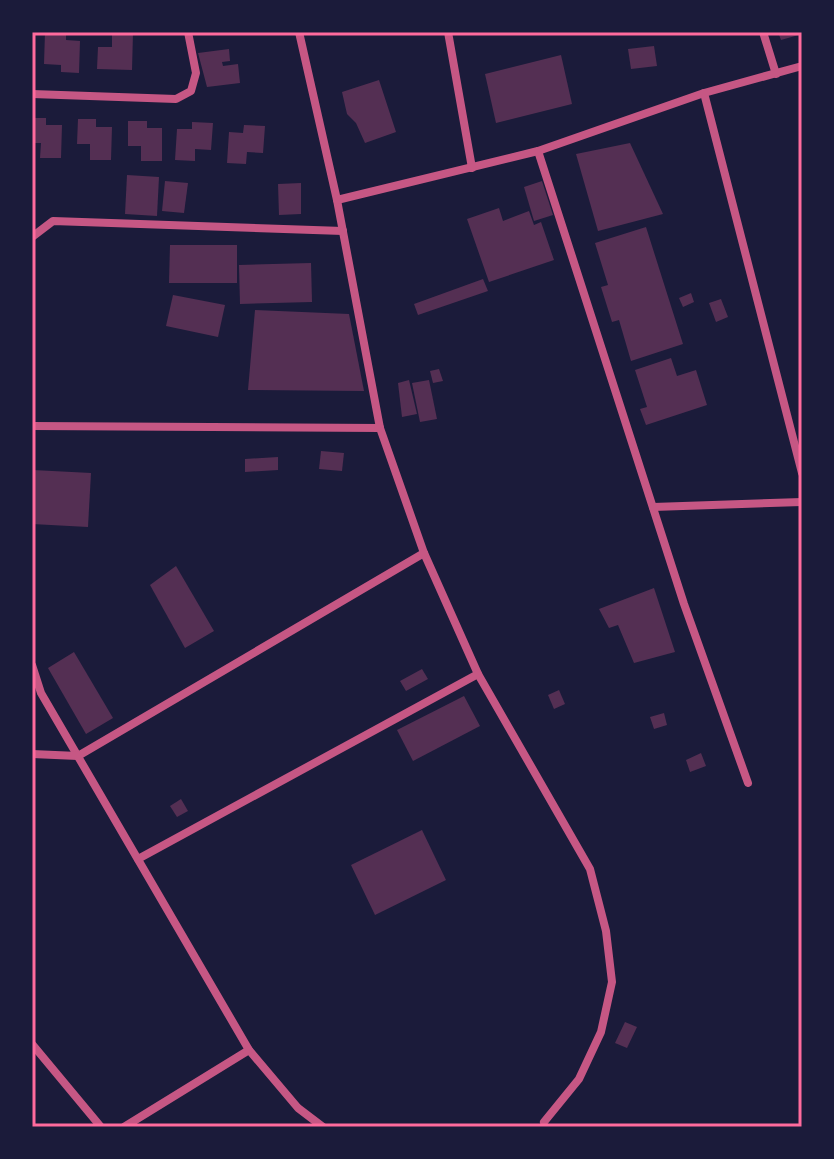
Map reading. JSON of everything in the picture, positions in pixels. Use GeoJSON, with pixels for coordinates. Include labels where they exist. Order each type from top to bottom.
{"type":"FeatureCollection","features":[{"type":"Feature","properties":{"kind":"street"},"geometry":{"type":"LineString","coordinates":[[32,94],[176,99],[191,91],[196,73],[188,32]]}},
{"type":"Feature","properties":{"kind":"street"},"geometry":{"type":"LineString","coordinates":[[299,32],[337,200],[380,428],[424,553],[478,674],[590,869],[606,931],[612,982],[601,1032],[579,1079],[542,1125]]}},
{"type":"Feature","properties":{"kind":"street"},"geometry":{"type":"LineString","coordinates":[[448,32],[472,168]]}},
{"type":"Feature","properties":{"kind":"street"},"geometry":{"type":"LineString","coordinates":[[763,32],[776,74]]}},
{"type":"Feature","properties":{"kind":"street"},"geometry":{"type":"LineString","coordinates":[[337,200],[538,151],[704,93],[802,66]]}},
{"type":"Feature","properties":{"kind":"street"},"geometry":{"type":"LineString","coordinates":[[704,93],[802,473]]}},
{"type":"Feature","properties":{"kind":"street"},"geometry":{"type":"LineString","coordinates":[[538,151],[653,507],[748,783]]}},
{"type":"Feature","properties":{"kind":"street"},"geometry":{"type":"LineString","coordinates":[[32,237],[53,221],[343,231]]}},
{"type":"Feature","properties":{"kind":"street"},"geometry":{"type":"LineString","coordinates":[[32,426],[380,428]]}},
{"type":"Feature","properties":{"kind":"street"},"geometry":{"type":"LineString","coordinates":[[653,507],[802,502]]}},
{"type":"Feature","properties":{"kind":"street"},"geometry":{"type":"LineString","coordinates":[[32,754],[78,756],[424,553]]}},
{"type":"Feature","properties":{"kind":"street"},"geometry":{"type":"LineString","coordinates":[[32,665],[41,693],[249,1050],[298,1108],[323,1127]]}},
{"type":"Feature","properties":{"kind":"street"},"geometry":{"type":"LineString","coordinates":[[138,859],[478,674]]}},
{"type":"Feature","properties":{"kind":"street"},"geometry":{"type":"LineString","coordinates":[[32,1044],[101,1127]]}},
{"type":"Feature","properties":{"kind":"street"},"geometry":{"type":"LineString","coordinates":[[124,1127],[249,1050]]}},
{"type":"Feature","properties":{"kind":"building"},"geometry":{"type":"Polygon","coordinates":[[[45,32],[66,32],[66,40],[80,41],[79,73],[61,72],[61,65],[44,64],[45,32]]]}},
{"type":"Feature","properties":{"kind":"building"},"geometry":{"type":"Polygon","coordinates":[[[778,32],[802,32],[802,34],[781,40],[778,32]]]}},
{"type":"Feature","properties":{"kind":"building"},"geometry":{"type":"Polygon","coordinates":[[[112,33],[133,33],[132,70],[97,69],[98,47],[112,47],[112,33]]]}},
{"type":"Feature","properties":{"kind":"building"},"geometry":{"type":"Polygon","coordinates":[[[654,46],[657,66],[631,69],[628,49],[654,46]]]}},
{"type":"Feature","properties":{"kind":"building"},"geometry":{"type":"Polygon","coordinates":[[[229,49],[230,61],[222,62],[223,66],[238,64],[240,83],[207,87],[198,53],[229,49]]]}},
{"type":"Feature","properties":{"kind":"building"},"geometry":{"type":"Polygon","coordinates":[[[561,55],[572,104],[496,123],[485,74],[561,55]]]}},
{"type":"Feature","properties":{"kind":"building"},"geometry":{"type":"Polygon","coordinates":[[[379,80],[396,132],[365,143],[356,123],[347,114],[342,92],[379,80]]]}},
{"type":"Feature","properties":{"kind":"building"},"geometry":{"type":"Polygon","coordinates":[[[32,118],[46,118],[46,125],[62,125],[61,158],[40,158],[41,143],[32,143],[32,118]]]}},
{"type":"Feature","properties":{"kind":"building"},"geometry":{"type":"Polygon","coordinates":[[[78,119],[96,119],[96,127],[112,127],[111,160],[90,160],[90,144],[77,144],[78,119]]]}},
{"type":"Feature","properties":{"kind":"building"},"geometry":{"type":"Polygon","coordinates":[[[128,121],[147,121],[147,128],[162,128],[162,161],[141,161],[141,146],[128,146],[128,121]]]}},
{"type":"Feature","properties":{"kind":"building"},"geometry":{"type":"Polygon","coordinates":[[[192,122],[213,123],[211,150],[195,149],[195,161],[175,160],[177,129],[192,129],[192,122]]]}},
{"type":"Feature","properties":{"kind":"building"},"geometry":{"type":"Polygon","coordinates":[[[244,125],[265,126],[263,153],[247,152],[246,164],[227,163],[229,132],[243,133],[244,125]]]}},
{"type":"Feature","properties":{"kind":"building"},"geometry":{"type":"Polygon","coordinates":[[[630,143],[663,214],[598,231],[576,154],[630,143]]]}},
{"type":"Feature","properties":{"kind":"building"},"geometry":{"type":"Polygon","coordinates":[[[127,175],[159,177],[157,216],[125,214],[127,175]]]}},
{"type":"Feature","properties":{"kind":"building"},"geometry":{"type":"Polygon","coordinates":[[[165,181],[188,183],[184,213],[162,211],[165,181]]]}},
{"type":"Feature","properties":{"kind":"building"},"geometry":{"type":"Polygon","coordinates":[[[542,181],[553,215],[534,221],[524,187],[542,181]]]}},
{"type":"Feature","properties":{"kind":"building"},"geometry":{"type":"Polygon","coordinates":[[[301,183],[301,214],[279,215],[278,184],[301,183]]]}},
{"type":"Feature","properties":{"kind":"building"},"geometry":{"type":"Polygon","coordinates":[[[499,208],[503,221],[529,211],[534,225],[541,222],[554,260],[489,282],[467,219],[499,208]]]}},
{"type":"Feature","properties":{"kind":"building"},"geometry":{"type":"Polygon","coordinates":[[[646,227],[683,344],[631,361],[619,320],[612,322],[601,287],[608,285],[595,243],[646,227]]]}},
{"type":"Feature","properties":{"kind":"building"},"geometry":{"type":"Polygon","coordinates":[[[170,245],[237,245],[237,283],[169,283],[170,245]]]}},
{"type":"Feature","properties":{"kind":"building"},"geometry":{"type":"Polygon","coordinates":[[[311,263],[312,302],[240,304],[239,265],[311,263]]]}},
{"type":"Feature","properties":{"kind":"building"},"geometry":{"type":"Polygon","coordinates":[[[483,279],[488,291],[418,315],[414,304],[483,279]]]}},
{"type":"Feature","properties":{"kind":"building"},"geometry":{"type":"Polygon","coordinates":[[[691,293],[694,302],[683,307],[679,298],[691,293]]]}},
{"type":"Feature","properties":{"kind":"building"},"geometry":{"type":"Polygon","coordinates":[[[173,295],[225,305],[218,337],[166,326],[173,295]]]}},
{"type":"Feature","properties":{"kind":"building"},"geometry":{"type":"Polygon","coordinates":[[[721,299],[728,317],[716,322],[709,303],[721,299]]]}},
{"type":"Feature","properties":{"kind":"building"},"geometry":{"type":"Polygon","coordinates":[[[255,310],[349,314],[364,391],[248,390],[255,310]]]}},
{"type":"Feature","properties":{"kind":"building"},"geometry":{"type":"Polygon","coordinates":[[[671,358],[677,376],[696,370],[707,405],[646,425],[640,409],[647,407],[635,370],[671,358]]]}},
{"type":"Feature","properties":{"kind":"building"},"geometry":{"type":"Polygon","coordinates":[[[439,369],[443,381],[433,383],[430,371],[439,369]]]}},
{"type":"Feature","properties":{"kind":"building"},"geometry":{"type":"Polygon","coordinates":[[[409,380],[417,414],[402,417],[398,383],[409,380]]]}},
{"type":"Feature","properties":{"kind":"building"},"geometry":{"type":"Polygon","coordinates":[[[429,380],[437,419],[420,422],[412,383],[429,380]]]}},
{"type":"Feature","properties":{"kind":"building"},"geometry":{"type":"Polygon","coordinates":[[[321,451],[344,453],[342,471],[319,469],[321,451]]]}},
{"type":"Feature","properties":{"kind":"building"},"geometry":{"type":"Polygon","coordinates":[[[278,457],[278,470],[245,472],[245,459],[278,457]]]}},
{"type":"Feature","properties":{"kind":"building"},"geometry":{"type":"Polygon","coordinates":[[[33,470],[91,473],[88,527],[32,524],[33,470]]]}},
{"type":"Feature","properties":{"kind":"building"},"geometry":{"type":"Polygon","coordinates":[[[176,566],[214,631],[185,648],[150,585],[176,566]]]}},
{"type":"Feature","properties":{"kind":"building"},"geometry":{"type":"Polygon","coordinates":[[[654,588],[675,652],[634,663],[618,625],[609,628],[599,609],[654,588]]]}},
{"type":"Feature","properties":{"kind":"building"},"geometry":{"type":"Polygon","coordinates":[[[74,652],[113,718],[86,734],[48,668],[74,652]]]}},
{"type":"Feature","properties":{"kind":"building"},"geometry":{"type":"Polygon","coordinates":[[[422,669],[428,679],[406,691],[400,681],[422,669]]]}},
{"type":"Feature","properties":{"kind":"building"},"geometry":{"type":"Polygon","coordinates":[[[559,690],[565,704],[554,709],[548,695],[559,690]]]}},
{"type":"Feature","properties":{"kind":"building"},"geometry":{"type":"Polygon","coordinates":[[[464,696],[480,726],[413,761],[397,730],[464,696]]]}},
{"type":"Feature","properties":{"kind":"building"},"geometry":{"type":"Polygon","coordinates":[[[664,713],[667,725],[654,729],[650,717],[664,713]]]}},
{"type":"Feature","properties":{"kind":"building"},"geometry":{"type":"Polygon","coordinates":[[[701,753],[706,766],[690,772],[686,760],[701,753]]]}},
{"type":"Feature","properties":{"kind":"building"},"geometry":{"type":"Polygon","coordinates":[[[181,799],[188,811],[177,817],[170,806],[181,799]]]}},
{"type":"Feature","properties":{"kind":"building"},"geometry":{"type":"Polygon","coordinates":[[[422,830],[446,880],[375,915],[351,865],[422,830]]]}},
{"type":"Feature","properties":{"kind":"building"},"geometry":{"type":"Polygon","coordinates":[[[625,1022],[637,1027],[627,1048],[615,1043],[625,1022]]]}}]}
